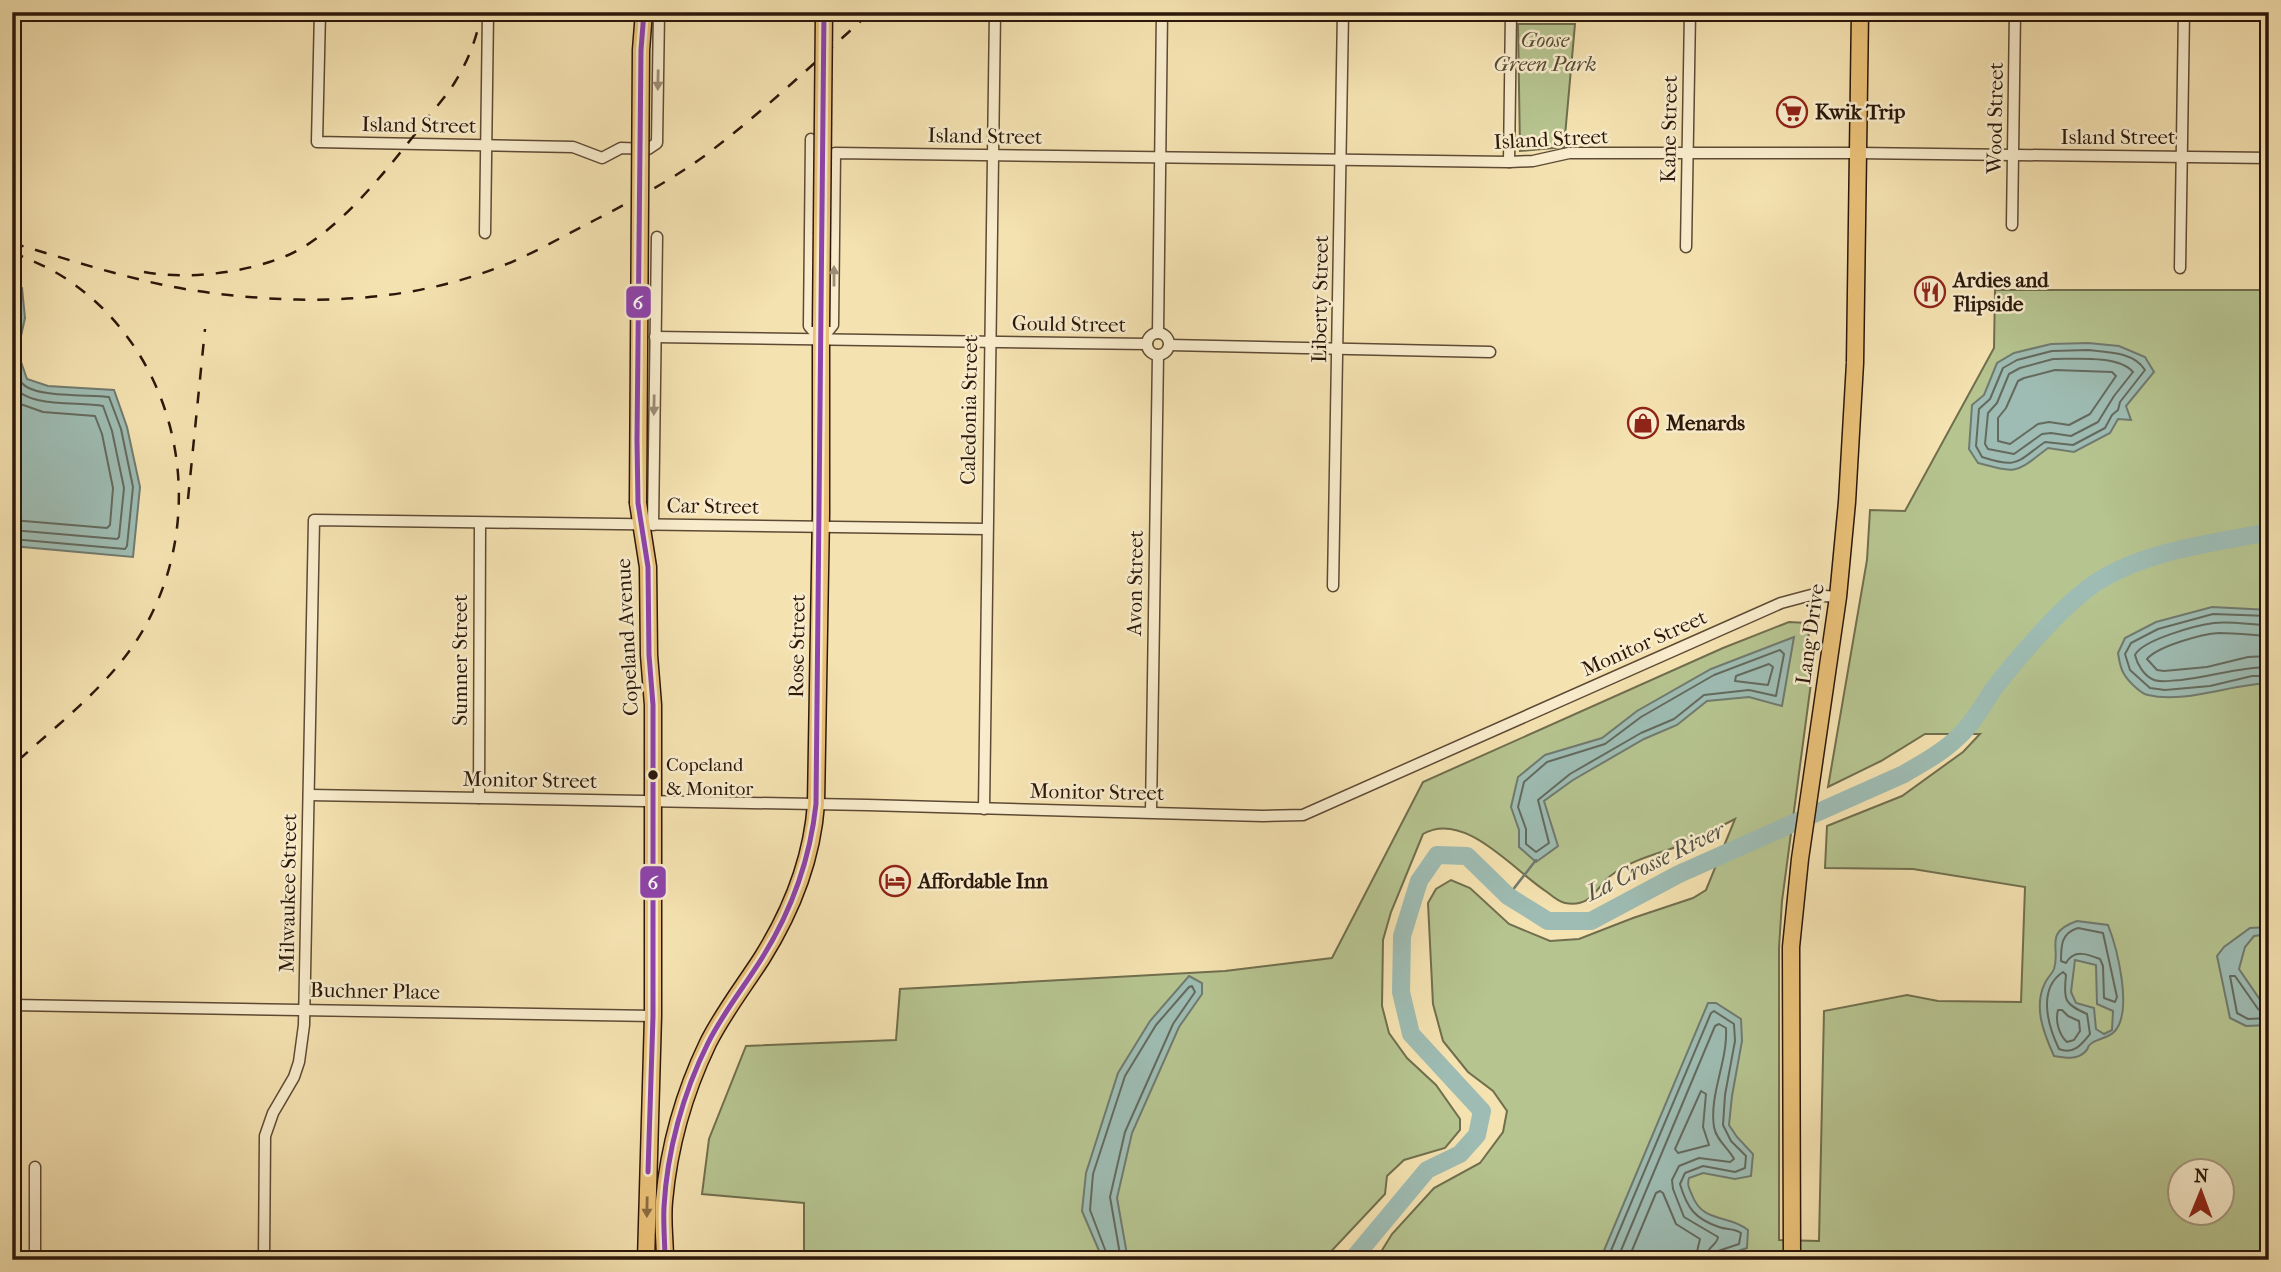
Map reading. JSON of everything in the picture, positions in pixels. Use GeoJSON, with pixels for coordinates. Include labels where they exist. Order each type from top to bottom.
{"type":"FeatureCollection","features":[{"type":"Feature","properties":{"kind":"main road","name":"Copeland Avenue"},"geometry":{"type":"LineString","coordinates":[[644,12],[641,50],[638,503],[647,525],[649,655],[653,705],[653,1016],[646,1260]]}},
{"type":"Feature","properties":{"kind":"main road","name":"Rose Street"},"geometry":{"type":"LineString","coordinates":[[665,1253],[664,1203],[669,1160],[690,1085],[709,1041],[782,924],[796,894],[814,833],[817,804],[824,12]]}},
{"type":"Feature","properties":{"kind":"main road","name":"Lang Drive"},"geometry":{"type":"LineString","coordinates":[[1792,1260],[1791,947],[1800,859],[1838,597],[1847,502],[1854,363],[1860,12]]}},
{"type":"Feature","properties":{"kind":"street","name":"Island Street"},"geometry":{"type":"LineString","coordinates":[[320,12],[317,142],[573,147],[602,158],[621,148],[648,149],[657,143],[659,12]]}},
{"type":"Feature","properties":{"kind":"street"},"geometry":{"type":"LineString","coordinates":[[485,233],[488,12]]}},
{"type":"Feature","properties":{"kind":"street","name":"Caledonia Street"},"geometry":{"type":"LineString","coordinates":[[984,808],[995,12]]}},
{"type":"Feature","properties":{"kind":"street"},"geometry":{"type":"LineString","coordinates":[[1158,333],[1163,12]]}},
{"type":"Feature","properties":{"kind":"street","name":"Liberty Street"},"geometry":{"type":"LineString","coordinates":[[1333,586],[1343,12]]}},
{"type":"Feature","properties":{"kind":"street"},"geometry":{"type":"LineString","coordinates":[[1509,162],[1511,12]]}},
{"type":"Feature","properties":{"kind":"street","name":"Kane Street"},"geometry":{"type":"LineString","coordinates":[[1686,247],[1690,12]]}},
{"type":"Feature","properties":{"kind":"street","name":"Wood Street"},"geometry":{"type":"LineString","coordinates":[[2012,225],[2015,12]]}},
{"type":"Feature","properties":{"kind":"street"},"geometry":{"type":"LineString","coordinates":[[2180,268],[2184,12]]}},
{"type":"Feature","properties":{"kind":"street"},"geometry":{"type":"LineString","coordinates":[[811,139],[809,326],[821,333]]}},
{"type":"Feature","properties":{"kind":"street","name":"Island Street"},"geometry":{"type":"LineString","coordinates":[[821,333],[833,325],[835,153],[1509,162],[1533,161],[1569,153],[2269,158]]}},
{"type":"Feature","properties":{"kind":"street"},"geometry":{"type":"LineString","coordinates":[[647,525],[657,237]]}},
{"type":"Feature","properties":{"kind":"street","name":"Gould Street"},"geometry":{"type":"LineString","coordinates":[[655,337],[821,333],[989,342],[1147,344]]}},
{"type":"Feature","properties":{"kind":"street"},"geometry":{"type":"LineString","coordinates":[[1158,333],[1165,335],[1169,345],[1166,352],[1158,355],[1149,351],[1147,344],[1149,337],[1158,333]]}},
{"type":"Feature","properties":{"kind":"street"},"geometry":{"type":"LineString","coordinates":[[1169,345],[1490,352]]}},
{"type":"Feature","properties":{"kind":"street","name":"Avon Street"},"geometry":{"type":"LineString","coordinates":[[1151,812],[1158,355]]}},
{"type":"Feature","properties":{"kind":"street","name":"Car Street"},"geometry":{"type":"LineString","coordinates":[[314,520],[986,529]]}},
{"type":"Feature","properties":{"kind":"street","name":"Milwaukee Street"},"geometry":{"type":"LineString","coordinates":[[264,1260],[265,1136],[273,1113],[299,1062],[305,1009],[314,520]]}},
{"type":"Feature","properties":{"kind":"street","name":"Sumner Street"},"geometry":{"type":"LineString","coordinates":[[479,798],[480,523]]}},
{"type":"Feature","properties":{"kind":"street","name":"Monitor Street"},"geometry":{"type":"LineString","coordinates":[[309,795],[1294,816],[1311,812],[1781,603],[1811,595],[1838,597]]}},
{"type":"Feature","properties":{"kind":"street","name":"Buchner Place"},"geometry":{"type":"LineString","coordinates":[[12,1005],[653,1016]]}},
{"type":"Feature","properties":{"kind":"street"},"geometry":{"type":"LineString","coordinates":[[35,1167],[35,1260]]}},
{"type":"Feature","properties":{"kind":"green space","name":"Goose Green Park"},"geometry":{"type":"Polygon","coordinates":[[[1518,24],[1575,24],[1564,147],[1520,151],[1518,24]]]}},
{"type":"Feature","properties":{"kind":"green space"},"geometry":{"type":"Polygon","coordinates":[[[1995,290],[2269,290],[2269,1260],[1376,1260],[1392,1234],[1434,1188],[1480,1163],[1503,1132],[1507,1111],[1493,1091],[1468,1072],[1443,1041],[1433,1004],[1428,903],[1436,889],[1451,880],[1470,888],[1509,924],[1550,941],[1579,939],[1693,898],[1706,890],[1735,819],[1687,843],[1621,868],[1588,899],[1575,904],[1556,899],[1472,836],[1455,830],[1439,829],[1423,834],[1391,912],[1383,940],[1382,1006],[1389,1033],[1407,1058],[1436,1085],[1460,1119],[1460,1130],[1445,1148],[1404,1160],[1387,1176],[1385,1194],[1323,1260],[804,1260],[804,1203],[702,1194],[709,1139],[746,1046],[896,1040],[900,989],[1225,971],[1332,958],[1423,782],[1723,648],[1789,622],[1807,623],[1813,668],[1782,901],[1779,948],[1779,1240],[1819,1241],[1824,1011],[1907,995],[1938,1001],[2021,1002],[2025,887],[1913,869],[1825,868],[1827,826],[1902,796],[1963,752],[1980,734],[1925,734],[1881,761],[1828,787],[1867,560],[1870,510],[1905,511],[1994,348],[1995,290]]]}},
{"type":"Feature","properties":{"kind":"water"},"geometry":{"type":"Polygon","coordinates":[[[12,279],[22,288],[25,318],[20,359],[27,379],[48,386],[114,390],[127,427],[140,487],[133,557],[12,546],[12,279]]]}},
{"type":"Feature","properties":{"kind":"water"},"geometry":{"type":"Polygon","coordinates":[[[2051,344],[2119,346],[2145,357],[2154,372],[2126,406],[2131,420],[2118,419],[2110,433],[2074,452],[2048,448],[2016,469],[2002,469],[1978,463],[1969,449],[1972,405],[1984,395],[1997,363],[2014,353],[2051,344]]]}},
{"type":"Feature","properties":{"kind":"water"},"geometry":{"type":"Polygon","coordinates":[[[2212,607],[2269,610],[2269,683],[2162,697],[2142,692],[2126,677],[2118,653],[2125,638],[2156,622],[2212,607]]]}},
{"type":"Feature","properties":{"kind":"water"},"geometry":{"type":"Polygon","coordinates":[[[1794,637],[1782,706],[1749,697],[1707,701],[1677,725],[1644,739],[1573,780],[1544,801],[1558,846],[1536,862],[1519,847],[1519,830],[1511,807],[1518,777],[1545,755],[1602,738],[1637,711],[1711,669],[1794,637]]]}},
{"type":"Feature","properties":{"kind":"water"},"geometry":{"type":"Polygon","coordinates":[[[2077,921],[2108,925],[2119,963],[2123,994],[2123,1009],[2115,1031],[2092,1043],[2082,1055],[2071,1058],[2054,1056],[2040,1011],[2042,992],[2056,961],[2055,941],[2060,930],[2077,921]],[[2075,960],[2071,992],[2076,1003],[2094,1008],[2096,1029],[2104,1034],[2112,1030],[2113,1011],[2097,1004],[2096,965],[2075,960]]]}},
{"type":"Feature","properties":{"kind":"water"},"geometry":{"type":"Polygon","coordinates":[[[2269,927],[2269,934],[2254,936],[2245,947],[2239,969],[2263,1004],[2269,1002],[2269,1025],[2246,1026],[2230,1018],[2217,956],[2224,947],[2250,928],[2269,927]]]}},
{"type":"Feature","properties":{"kind":"water"},"geometry":{"type":"Polygon","coordinates":[[[1189,976],[1202,983],[1202,994],[1179,1027],[1132,1133],[1117,1198],[1128,1260],[1103,1260],[1082,1211],[1086,1173],[1118,1073],[1150,1021],[1189,976]]]}},
{"type":"Feature","properties":{"kind":"water"},"geometry":{"type":"Polygon","coordinates":[[[1708,1003],[1716,1003],[1741,1019],[1742,1041],[1729,1125],[1753,1154],[1751,1176],[1735,1179],[1703,1173],[1689,1178],[1688,1185],[1703,1210],[1748,1230],[1747,1248],[1694,1260],[1600,1260],[1708,1003]]]}},
{"type":"Feature","properties":{"kind":"waterway","name":"La Crosse River"},"geometry":{"type":"LineString","coordinates":[[1352,1260],[1427,1170],[1460,1154],[1477,1135],[1482,1111],[1411,1034],[1401,992],[1402,936],[1419,881],[1437,855],[1467,856],[1508,896],[1548,921],[1591,921],[1679,874],[1904,774],[1938,753],[1968,727],[1995,687],[2044,629],[2100,580],[2139,561],[2160,555],[2269,532]]}},
{"type":"Feature","properties":{"kind":"waterway"},"geometry":{"type":"LineString","coordinates":[[1508,896],[1536,860]]}},
{"type":"Feature","properties":{"kind":"railway"},"geometry":{"type":"LineString","coordinates":[[144,272],[197,275],[253,267],[286,256],[324,233],[378,179],[451,88],[472,48],[481,12]]}},
{"type":"Feature","properties":{"kind":"railway"},"geometry":{"type":"LineString","coordinates":[[12,243],[161,284],[247,297],[319,300],[354,298],[390,295],[460,280],[530,253],[633,200],[689,166],[768,105],[871,12]]}},
{"type":"Feature","properties":{"kind":"railway"},"geometry":{"type":"LineString","coordinates":[[12,252],[65,278],[104,309],[134,347],[157,389],[172,435],[179,482],[177,531],[166,578],[147,623],[120,664],[68,717],[12,766]]}},
{"type":"Feature","properties":{"kind":"railway"},"geometry":{"type":"LineString","coordinates":[[188,499],[205,329]]}},
{"type":"Feature","properties":{"kind":"transit line","name":"6"},"geometry":{"type":"LineString","coordinates":[[644,12],[641,50],[637,440],[638,503],[648,567],[649,655],[653,705],[653,1016],[648,1172]]}},
{"type":"Feature","properties":{"kind":"transit line","name":"6"},"geometry":{"type":"LineString","coordinates":[[665,1260],[666,1186],[684,1102],[714,1032],[773,940],[791,903],[804,865],[816,804],[824,12]]}},
{"type":"Feature","properties":{"kind":"place","name":"Kwik Trip"},"geometry":{"type":"Point","coordinates":[1792,112]}},
{"type":"Feature","properties":{"kind":"place","name":"Ardies and Flipside"},"geometry":{"type":"Point","coordinates":[1930,292]}},
{"type":"Feature","properties":{"kind":"place","name":"Menards"},"geometry":{"type":"Point","coordinates":[1643,423]}},
{"type":"Feature","properties":{"kind":"place","name":"Copeland & Monitor"},"geometry":{"type":"Point","coordinates":[653,775]}},
{"type":"Feature","properties":{"kind":"place","name":"Affordable Inn"},"geometry":{"type":"Point","coordinates":[895,881]}}]}
